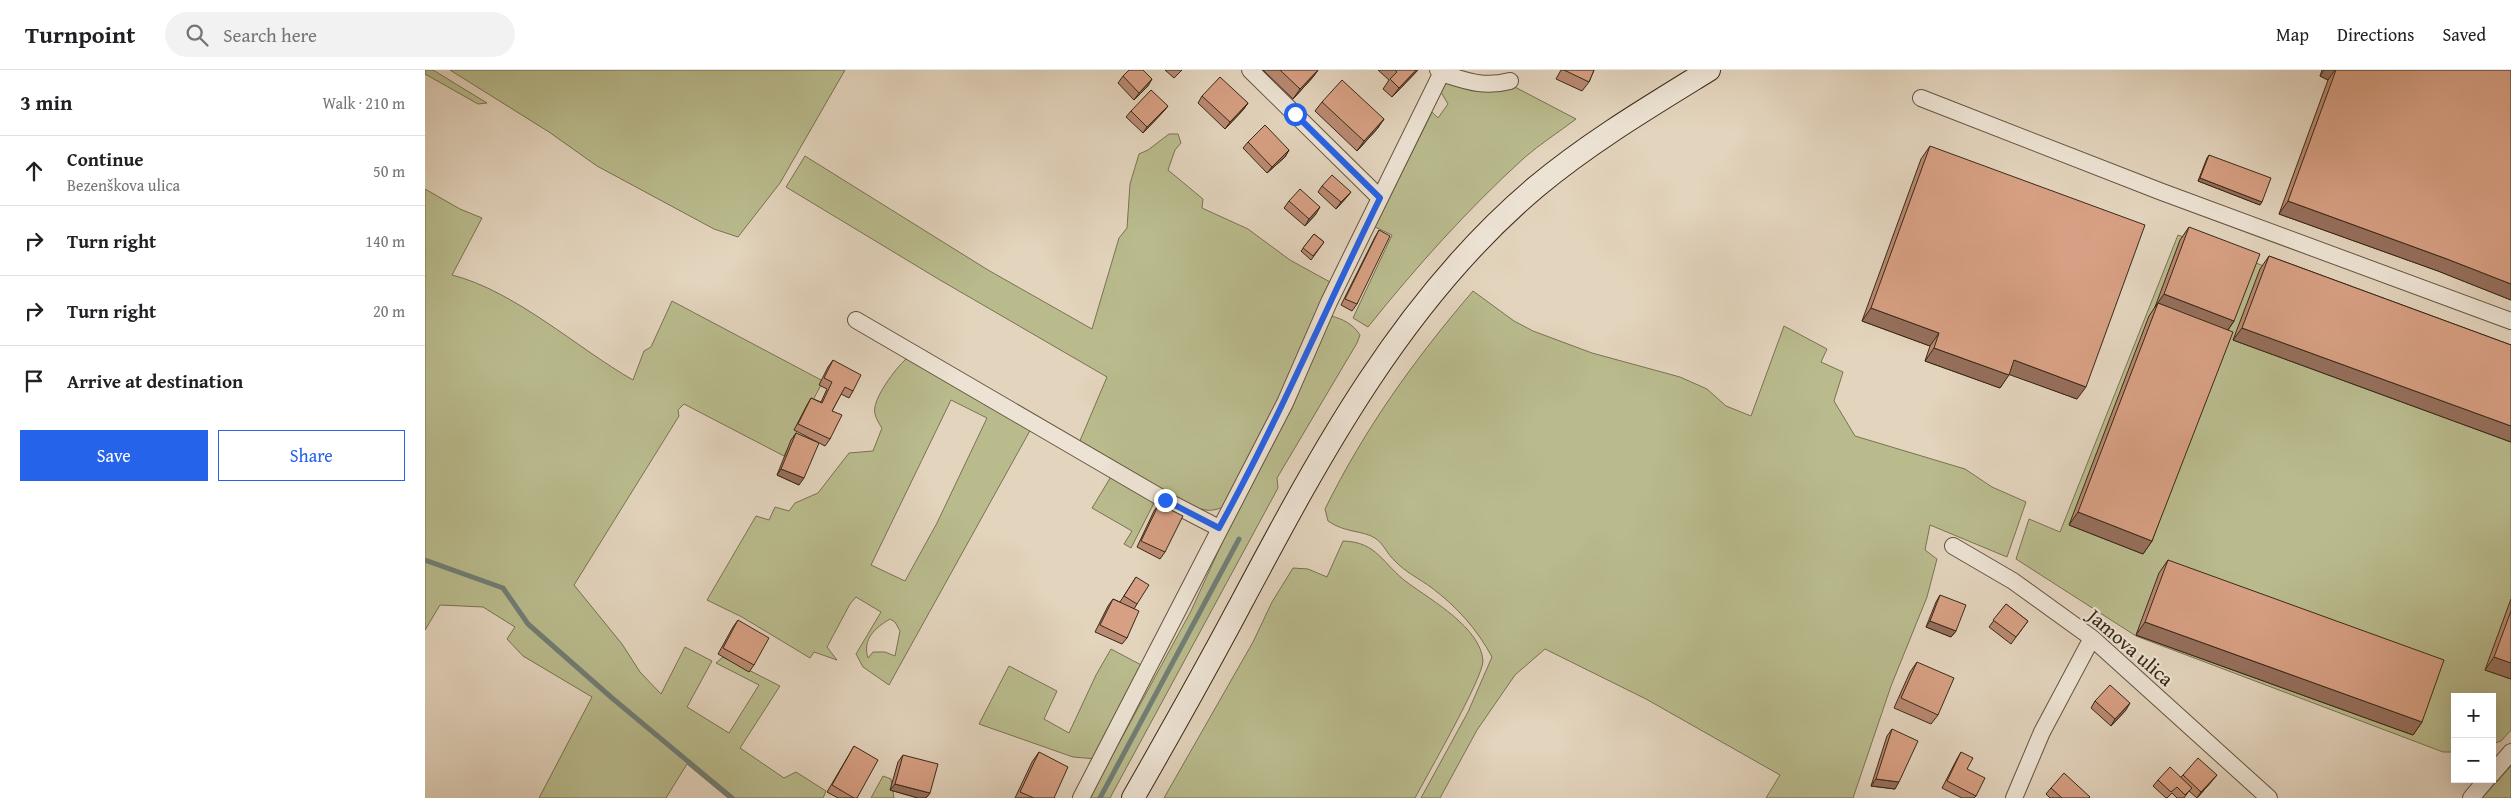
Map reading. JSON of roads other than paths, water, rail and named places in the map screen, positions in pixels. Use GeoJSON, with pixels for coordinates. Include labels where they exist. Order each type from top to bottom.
{"type":"FeatureCollection","features":[{"type":"Feature","properties":{"kind":"street"},"geometry":{"type":"LineString","coordinates":[[1250,70],[1380,198]]}},
{"type":"Feature","properties":{"kind":"street"},"geometry":{"type":"LineString","coordinates":[[1133,798],[1194,692],[1305,483],[1365,386],[1416,312],[1468,254],[1535,188],[1601,136],[1709,70]]}},
{"type":"Feature","properties":{"kind":"street"},"geometry":{"type":"LineString","coordinates":[[1081,798],[1175,620],[1219,528],[1285,403],[1329,302],[1441,71],[1479,84],[1492,86],[1510,81]]}},
{"type":"Feature","properties":{"kind":"street"},"geometry":{"type":"LineString","coordinates":[[1921,98],[2162,192],[2511,321]]}},
{"type":"Feature","properties":{"kind":"street"},"geometry":{"type":"LineString","coordinates":[[856,320],[1165,500],[1219,528]]}},
{"type":"Feature","properties":{"kind":"street","name":"Jamova ulica"},"geometry":{"type":"LineString","coordinates":[[1953,546],[2013,581],[2092,638],[2269,798]]}},
{"type":"Feature","properties":{"kind":"street"},"geometry":{"type":"LineString","coordinates":[[2014,798],[2042,732],[2092,638]]}},
{"type":"Feature","properties":{"kind":"street"},"geometry":{"type":"LineString","coordinates":[[2496,769],[2511,752]]}},
{"type":"Feature","properties":{"kind":"street"},"geometry":{"type":"LineString","coordinates":[[2471,798],[2484,783]]}},
{"type":"Feature","properties":{"kind":"waterway"},"geometry":{"type":"LineString","coordinates":[[1100,798],[1239,539]]}},
{"type":"Feature","properties":{"kind":"waterway"},"geometry":{"type":"LineString","coordinates":[[425,560],[503,588],[528,624],[612,698],[732,798]]}}]}
